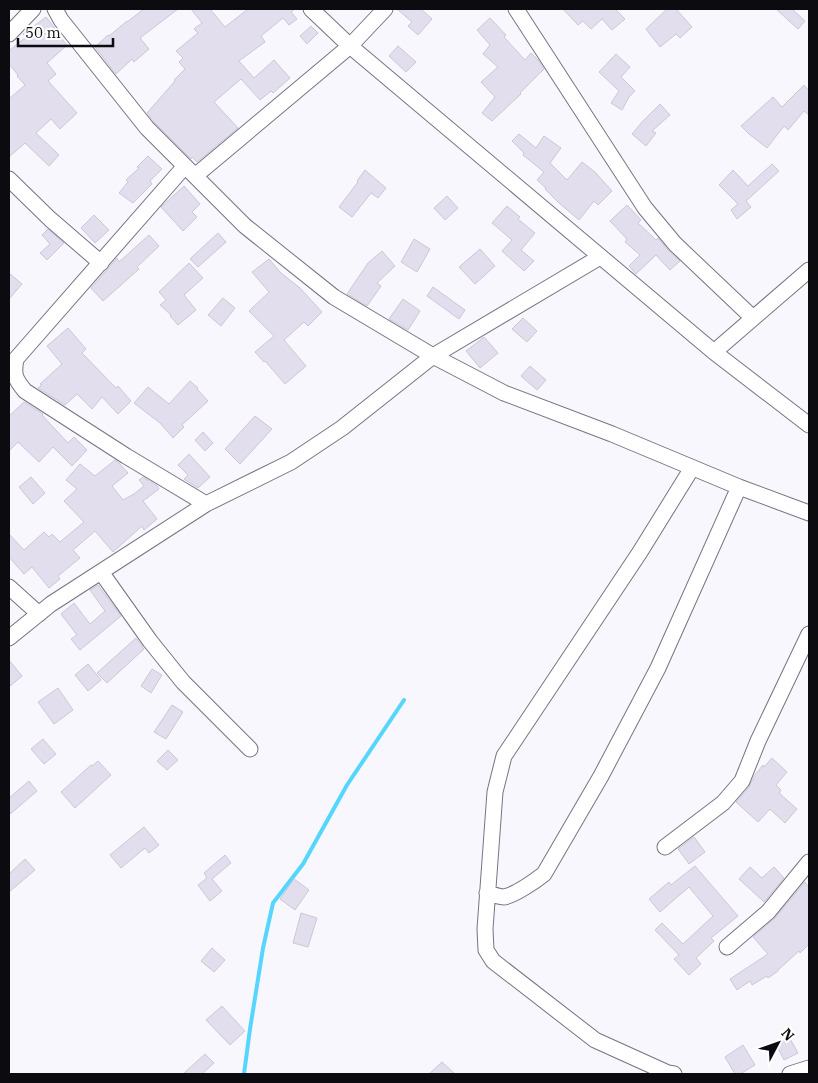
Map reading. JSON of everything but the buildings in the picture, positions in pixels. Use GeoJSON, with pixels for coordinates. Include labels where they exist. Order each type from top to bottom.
{"type":"FeatureCollection","features":[{"type":"Feature","properties":{"kind":"street"},"geometry":{"type":"LineString","coordinates":[[9,34],[33,9]]}},
{"type":"Feature","properties":{"kind":"street"},"geometry":{"type":"LineString","coordinates":[[55,9],[61,20],[147,128],[245,226],[334,296],[433,356],[504,393],[612,434],[809,514]]}},
{"type":"Feature","properties":{"kind":"street"},"geometry":{"type":"LineString","coordinates":[[311,9],[350,46],[714,352],[809,425]]}},
{"type":"Feature","properties":{"kind":"street"},"geometry":{"type":"LineString","coordinates":[[206,504],[126,456],[25,391],[17,381],[14,370],[16,359],[101,263],[190,171],[350,46],[385,9]]}},
{"type":"Feature","properties":{"kind":"street"},"geometry":{"type":"LineString","coordinates":[[516,9],[645,208],[675,244],[753,318]]}},
{"type":"Feature","properties":{"kind":"street"},"geometry":{"type":"LineString","coordinates":[[9,179],[50,219],[101,263]]}},
{"type":"Feature","properties":{"kind":"street"},"geometry":{"type":"LineString","coordinates":[[9,638],[51,604],[206,504],[291,462],[342,428],[433,356],[600,256]]}},
{"type":"Feature","properties":{"kind":"street"},"geometry":{"type":"LineString","coordinates":[[714,352],[809,270]]}},
{"type":"Feature","properties":{"kind":"street"},"geometry":{"type":"LineString","coordinates":[[674,1074],[595,1040],[492,961],[486,950],[484,929],[495,792],[504,756],[640,552],[692,468]]}},
{"type":"Feature","properties":{"kind":"street"},"geometry":{"type":"LineString","coordinates":[[487,894],[504,897],[518,891],[544,874],[601,776],[658,668],[739,487]]}},
{"type":"Feature","properties":{"kind":"street"},"geometry":{"type":"LineString","coordinates":[[101,572],[150,641],[183,682],[250,749]]}},
{"type":"Feature","properties":{"kind":"street"},"geometry":{"type":"LineString","coordinates":[[9,587],[40,614]]}},
{"type":"Feature","properties":{"kind":"street"},"geometry":{"type":"LineString","coordinates":[[665,847],[723,803],[742,781],[758,741],[809,634]]}},
{"type":"Feature","properties":{"kind":"street"},"geometry":{"type":"LineString","coordinates":[[727,946],[768,912],[809,862]]}},
{"type":"Feature","properties":{"kind":"street"},"geometry":{"type":"LineString","coordinates":[[790,1074],[809,1068]]}},
{"type":"Feature","properties":{"kind":"waterway"},"geometry":{"type":"LineString","coordinates":[[244,1074],[263,948],[273,903],[303,864],[347,785],[404,700]]}}]}
